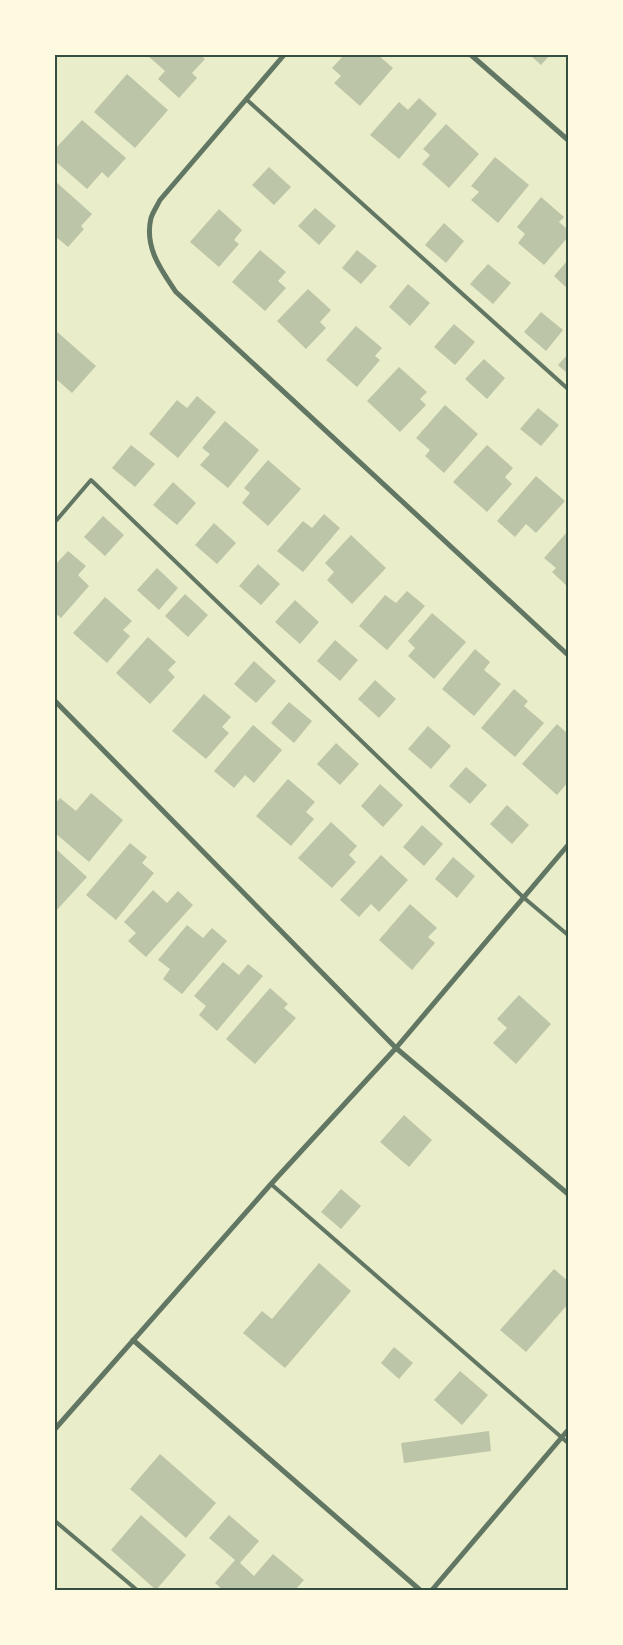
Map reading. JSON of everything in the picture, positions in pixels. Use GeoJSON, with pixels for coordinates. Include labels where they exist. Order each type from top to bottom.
{"type":"FeatureCollection","features":[{"type":"Feature","properties":{"kind":"street"},"geometry":{"type":"LineString","coordinates":[[284,55],[160,200],[151,218],[149,237],[156,263],[176,292],[568,655]]}},
{"type":"Feature","properties":{"kind":"street"},"geometry":{"type":"LineString","coordinates":[[472,55],[567,138]]}},
{"type":"Feature","properties":{"kind":"street"},"geometry":{"type":"LineString","coordinates":[[55,702],[396,1048],[568,1194]]}},
{"type":"Feature","properties":{"kind":"street"},"geometry":{"type":"LineString","coordinates":[[55,1429],[271,1184],[396,1048],[568,845]]}},
{"type":"Feature","properties":{"kind":"street"},"geometry":{"type":"LineString","coordinates":[[133,1340],[420,1590]]}},
{"type":"Feature","properties":{"kind":"street"},"geometry":{"type":"LineString","coordinates":[[432,1590],[568,1430]]}},
{"type":"Feature","properties":{"kind":"lane"},"geometry":{"type":"LineString","coordinates":[[246,99],[568,389]]}},
{"type":"Feature","properties":{"kind":"lane"},"geometry":{"type":"LineString","coordinates":[[55,522],[91,480],[523,897],[568,935]]}},
{"type":"Feature","properties":{"kind":"lane"},"geometry":{"type":"LineString","coordinates":[[271,1184],[568,1443]]}},
{"type":"Feature","properties":{"kind":"lane"},"geometry":{"type":"LineString","coordinates":[[55,1521],[137,1590]]}},
{"type":"Feature","properties":{"kind":"building"},"geometry":{"type":"Polygon","coordinates":[[[147,55],[200,55],[205,59],[192,73],[197,78],[179,98],[158,79],[165,71],[147,55]]]}},
{"type":"Feature","properties":{"kind":"building"},"geometry":{"type":"Polygon","coordinates":[[[344,55],[378,55],[393,68],[360,106],[334,83],[341,76],[332,68],[344,55]]]}},
{"type":"Feature","properties":{"kind":"building"},"geometry":{"type":"Polygon","coordinates":[[[530,55],[550,55],[541,65],[530,55]]]}},
{"type":"Feature","properties":{"kind":"building"},"geometry":{"type":"Polygon","coordinates":[[[127,74],[168,110],[135,148],[94,112],[127,74]]]}},
{"type":"Feature","properties":{"kind":"building"},"geometry":{"type":"Polygon","coordinates":[[[419,98],[437,114],[399,159],[370,135],[399,102],[408,110],[419,98]]]}},
{"type":"Feature","properties":{"kind":"building"},"geometry":{"type":"Polygon","coordinates":[[[82,120],[126,158],[108,178],[102,172],[87,189],[55,161],[55,149],[82,120]]]}},
{"type":"Feature","properties":{"kind":"building"},"geometry":{"type":"Polygon","coordinates":[[[446,124],[479,154],[449,188],[422,164],[430,155],[423,149],[446,124]]]}},
{"type":"Feature","properties":{"kind":"building"},"geometry":{"type":"Polygon","coordinates":[[[495,157],[529,185],[498,223],[471,200],[479,192],[471,186],[495,157]]]}},
{"type":"Feature","properties":{"kind":"building"},"geometry":{"type":"Polygon","coordinates":[[[269,167],[291,187],[274,205],[252,185],[269,167]]]}},
{"type":"Feature","properties":{"kind":"building"},"geometry":{"type":"Polygon","coordinates":[[[55,181],[92,214],[81,226],[84,229],[68,247],[55,236],[55,181]]]}},
{"type":"Feature","properties":{"kind":"building"},"geometry":{"type":"Polygon","coordinates":[[[541,197],[564,217],[559,222],[568,230],[568,237],[544,265],[518,243],[525,234],[517,227],[541,197]]]}},
{"type":"Feature","properties":{"kind":"building"},"geometry":{"type":"Polygon","coordinates":[[[315,208],[336,226],[319,245],[298,226],[315,208]]]}},
{"type":"Feature","properties":{"kind":"building"},"geometry":{"type":"Polygon","coordinates":[[[219,209],[242,230],[234,240],[239,244],[219,267],[190,242],[219,209]]]}},
{"type":"Feature","properties":{"kind":"building"},"geometry":{"type":"Polygon","coordinates":[[[444,223],[464,241],[446,263],[425,245],[444,223]]]}},
{"type":"Feature","properties":{"kind":"building"},"geometry":{"type":"Polygon","coordinates":[[[260,250],[286,272],[278,281],[286,288],[265,311],[232,282],[260,250]]]}},
{"type":"Feature","properties":{"kind":"building"},"geometry":{"type":"Polygon","coordinates":[[[357,250],[377,266],[361,284],[342,268],[357,250]]]}},
{"type":"Feature","properties":{"kind":"building"},"geometry":{"type":"Polygon","coordinates":[[[568,260],[568,289],[554,276],[568,260]]]}},
{"type":"Feature","properties":{"kind":"building"},"geometry":{"type":"Polygon","coordinates":[[[488,264],[511,283],[493,304],[470,284],[488,264]]]}},
{"type":"Feature","properties":{"kind":"building"},"geometry":{"type":"Polygon","coordinates":[[[408,284],[430,303],[410,326],[389,307],[408,284]]]}},
{"type":"Feature","properties":{"kind":"building"},"geometry":{"type":"Polygon","coordinates":[[[308,289],[331,310],[320,322],[326,328],[306,349],[277,321],[308,289]]]}},
{"type":"Feature","properties":{"kind":"building"},"geometry":{"type":"Polygon","coordinates":[[[541,312],[563,330],[546,351],[524,332],[541,312]]]}},
{"type":"Feature","properties":{"kind":"building"},"geometry":{"type":"Polygon","coordinates":[[[454,324],[475,342],[455,365],[434,347],[454,324]]]}},
{"type":"Feature","properties":{"kind":"building"},"geometry":{"type":"Polygon","coordinates":[[[356,326],[382,348],[375,356],[380,360],[357,387],[326,360],[356,326]]]}},
{"type":"Feature","properties":{"kind":"building"},"geometry":{"type":"Polygon","coordinates":[[[55,330],[96,366],[72,393],[55,378],[55,330]]]}},
{"type":"Feature","properties":{"kind":"building"},"geometry":{"type":"Polygon","coordinates":[[[568,354],[568,374],[558,365],[568,354]]]}},
{"type":"Feature","properties":{"kind":"building"},"geometry":{"type":"Polygon","coordinates":[[[484,359],[505,378],[487,399],[465,379],[484,359]]]}},
{"type":"Feature","properties":{"kind":"building"},"geometry":{"type":"Polygon","coordinates":[[[399,367],[427,392],[420,399],[426,405],[400,432],[367,401],[399,367]]]}},
{"type":"Feature","properties":{"kind":"building"},"geometry":{"type":"Polygon","coordinates":[[[197,396],[216,412],[178,458],[149,434],[177,400],[187,408],[197,396]]]}},
{"type":"Feature","properties":{"kind":"building"},"geometry":{"type":"Polygon","coordinates":[[[445,405],[478,434],[444,473],[425,456],[430,450],[416,438],[445,405]]]}},
{"type":"Feature","properties":{"kind":"building"},"geometry":{"type":"Polygon","coordinates":[[[538,408],[559,425],[541,446],[520,429],[538,408]]]}},
{"type":"Feature","properties":{"kind":"building"},"geometry":{"type":"Polygon","coordinates":[[[225,421],[259,450],[228,488],[200,465],[210,454],[202,448],[225,421]]]}},
{"type":"Feature","properties":{"kind":"building"},"geometry":{"type":"Polygon","coordinates":[[[131,445],[155,464],[135,487],[112,468],[131,445]]]}},
{"type":"Feature","properties":{"kind":"building"},"geometry":{"type":"Polygon","coordinates":[[[487,445],[513,468],[505,477],[512,484],[487,512],[453,482],[487,445]]]}},
{"type":"Feature","properties":{"kind":"building"},"geometry":{"type":"Polygon","coordinates":[[[268,460],[301,489],[268,526],[242,503],[250,493],[244,488],[268,460]]]}},
{"type":"Feature","properties":{"kind":"building"},"geometry":{"type":"Polygon","coordinates":[[[536,476],[565,501],[536,533],[526,524],[515,537],[497,521],[536,476]]]}},
{"type":"Feature","properties":{"kind":"building"},"geometry":{"type":"Polygon","coordinates":[[[173,482],[196,503],[177,525],[153,505],[173,482]]]}},
{"type":"Feature","properties":{"kind":"building"},"geometry":{"type":"Polygon","coordinates":[[[324,514],[340,528],[303,572],[277,551],[303,521],[312,528],[324,514]]]}},
{"type":"Feature","properties":{"kind":"building"},"geometry":{"type":"Polygon","coordinates":[[[103,516],[124,535],[105,556],[84,537],[103,516]]]}},
{"type":"Feature","properties":{"kind":"building"},"geometry":{"type":"Polygon","coordinates":[[[214,523],[236,543],[217,564],[195,545],[214,523]]]}},
{"type":"Feature","properties":{"kind":"building"},"geometry":{"type":"Polygon","coordinates":[[[568,531],[568,587],[552,572],[556,568],[544,558],[568,531]]]}},
{"type":"Feature","properties":{"kind":"building"},"geometry":{"type":"Polygon","coordinates":[[[351,535],[386,568],[352,604],[327,580],[334,572],[325,563],[351,535]]]}},
{"type":"Feature","properties":{"kind":"building"},"geometry":{"type":"Polygon","coordinates":[[[68,551],[86,566],[78,575],[89,586],[61,618],[55,613],[55,565],[68,551]]]}},
{"type":"Feature","properties":{"kind":"building"},"geometry":{"type":"Polygon","coordinates":[[[258,564],[280,584],[261,605],[239,586],[258,564]]]}},
{"type":"Feature","properties":{"kind":"building"},"geometry":{"type":"Polygon","coordinates":[[[157,568],[178,588],[159,610],[137,590],[157,568]]]}},
{"type":"Feature","properties":{"kind":"building"},"geometry":{"type":"Polygon","coordinates":[[[407,591],[425,606],[387,650],[359,626],[385,595],[396,603],[407,591]]]}},
{"type":"Feature","properties":{"kind":"building"},"geometry":{"type":"Polygon","coordinates":[[[185,594],[208,615],[188,637],[165,616],[185,594]]]}},
{"type":"Feature","properties":{"kind":"building"},"geometry":{"type":"Polygon","coordinates":[[[105,597],[132,621],[123,630],[130,636],[107,663],[73,633],[105,597]]]}},
{"type":"Feature","properties":{"kind":"building"},"geometry":{"type":"Polygon","coordinates":[[[295,600],[319,622],[300,644],[275,622],[295,600]]]}},
{"type":"Feature","properties":{"kind":"building"},"geometry":{"type":"Polygon","coordinates":[[[432,613],[466,642],[434,679],[408,656],[415,648],[408,641],[432,613]]]}},
{"type":"Feature","properties":{"kind":"building"},"geometry":{"type":"Polygon","coordinates":[[[148,637],[176,662],[168,670],[175,677],[150,704],[116,673],[148,637]]]}},
{"type":"Feature","properties":{"kind":"building"},"geometry":{"type":"Polygon","coordinates":[[[335,640],[358,660],[340,681],[317,661],[335,640]]]}},
{"type":"Feature","properties":{"kind":"building"},"geometry":{"type":"Polygon","coordinates":[[[475,649],[490,662],[484,670],[501,684],[474,716],[442,689],[475,649]]]}},
{"type":"Feature","properties":{"kind":"building"},"geometry":{"type":"Polygon","coordinates":[[[254,661],[276,681],[256,703],[234,684],[254,661]]]}},
{"type":"Feature","properties":{"kind":"building"},"geometry":{"type":"Polygon","coordinates":[[[375,680],[396,699],[379,718],[358,699],[375,680]]]}},
{"type":"Feature","properties":{"kind":"building"},"geometry":{"type":"Polygon","coordinates":[[[514,689],[528,701],[524,706],[544,723],[515,757],[481,728],[514,689]]]}},
{"type":"Feature","properties":{"kind":"building"},"geometry":{"type":"Polygon","coordinates":[[[204,694],[231,717],[222,727],[229,733],[206,759],[172,731],[204,694]]]}},
{"type":"Feature","properties":{"kind":"building"},"geometry":{"type":"Polygon","coordinates":[[[289,702],[312,721],[294,743],[271,723],[289,702]]]}},
{"type":"Feature","properties":{"kind":"building"},"geometry":{"type":"Polygon","coordinates":[[[557,724],[568,734],[566,745],[568,747],[568,782],[557,795],[522,764],[557,724]]]}},
{"type":"Feature","properties":{"kind":"building"},"geometry":{"type":"Polygon","coordinates":[[[253,725],[282,750],[254,783],[245,775],[234,788],[214,771],[253,725]]]}},
{"type":"Feature","properties":{"kind":"building"},"geometry":{"type":"Polygon","coordinates":[[[428,726],[451,746],[431,769],[408,749],[428,726]]]}},
{"type":"Feature","properties":{"kind":"building"},"geometry":{"type":"Polygon","coordinates":[[[336,743],[359,764],[340,785],[317,764],[336,743]]]}},
{"type":"Feature","properties":{"kind":"building"},"geometry":{"type":"Polygon","coordinates":[[[466,767],[487,785],[470,804],[449,786],[466,767]]]}},
{"type":"Feature","properties":{"kind":"building"},"geometry":{"type":"Polygon","coordinates":[[[288,779],[315,802],[306,812],[314,819],[291,846],[256,816],[288,779]]]}},
{"type":"Feature","properties":{"kind":"building"},"geometry":{"type":"Polygon","coordinates":[[[380,784],[403,805],[383,827],[361,806],[380,784]]]}},
{"type":"Feature","properties":{"kind":"building"},"geometry":{"type":"Polygon","coordinates":[[[91,793],[123,820],[89,862],[55,833],[55,804],[60,798],[76,811],[91,793]]]}},
{"type":"Feature","properties":{"kind":"building"},"geometry":{"type":"Polygon","coordinates":[[[507,805],[529,825],[512,844],[490,824],[507,805]]]}},
{"type":"Feature","properties":{"kind":"building"},"geometry":{"type":"Polygon","coordinates":[[[331,822],[357,846],[349,855],[356,862],[332,888],[298,858],[331,822]]]}},
{"type":"Feature","properties":{"kind":"building"},"geometry":{"type":"Polygon","coordinates":[[[422,825],[443,844],[424,866],[403,847],[422,825]]]}},
{"type":"Feature","properties":{"kind":"building"},"geometry":{"type":"Polygon","coordinates":[[[130,843],[147,857],[142,863],[154,873],[116,920],[86,895],[130,843]]]}},
{"type":"Feature","properties":{"kind":"building"},"geometry":{"type":"Polygon","coordinates":[[[56,849],[87,877],[55,912],[55,851],[56,849]]]}},
{"type":"Feature","properties":{"kind":"building"},"geometry":{"type":"Polygon","coordinates":[[[381,855],[408,880],[379,912],[371,904],[359,917],[340,900],[381,855]]]}},
{"type":"Feature","properties":{"kind":"building"},"geometry":{"type":"Polygon","coordinates":[[[453,857],[475,876],[457,898],[435,879],[453,857]]]}},
{"type":"Feature","properties":{"kind":"building"},"geometry":{"type":"Polygon","coordinates":[[[153,890],[167,903],[178,891],[193,905],[146,957],[128,941],[136,933],[124,922],[153,890]]]}},
{"type":"Feature","properties":{"kind":"building"},"geometry":{"type":"Polygon","coordinates":[[[410,904],[437,928],[428,937],[435,943],[412,970],[379,940],[410,904]]]}},
{"type":"Feature","properties":{"kind":"building"},"geometry":{"type":"Polygon","coordinates":[[[187,925],[203,938],[212,928],[227,941],[182,994],[163,979],[170,969],[158,960],[187,925]]]}},
{"type":"Feature","properties":{"kind":"building"},"geometry":{"type":"Polygon","coordinates":[[[223,962],[239,975],[248,964],[263,976],[217,1031],[199,1015],[206,1006],[194,996],[223,962]]]}},
{"type":"Feature","properties":{"kind":"building"},"geometry":{"type":"Polygon","coordinates":[[[270,988],[288,1004],[284,1008],[296,1018],[255,1064],[226,1039],[270,988]]]}},
{"type":"Feature","properties":{"kind":"building"},"geometry":{"type":"Polygon","coordinates":[[[519,995],[551,1024],[516,1064],[493,1043],[507,1028],[497,1019],[519,995]]]}},
{"type":"Feature","properties":{"kind":"building"},"geometry":{"type":"Polygon","coordinates":[[[404,1115],[432,1140],[409,1167],[380,1142],[404,1115]]]}},
{"type":"Feature","properties":{"kind":"building"},"geometry":{"type":"Polygon","coordinates":[[[341,1189],[361,1206],[341,1229],[321,1212],[341,1189]]]}},
{"type":"Feature","properties":{"kind":"building"},"geometry":{"type":"Polygon","coordinates":[[[319,1263],[351,1291],[285,1368],[243,1333],[262,1311],[272,1319],[319,1263]]]}},
{"type":"Feature","properties":{"kind":"building"},"geometry":{"type":"Polygon","coordinates":[[[554,1269],[568,1281],[568,1304],[526,1352],[500,1330],[554,1269]]]}},
{"type":"Feature","properties":{"kind":"building"},"geometry":{"type":"Polygon","coordinates":[[[394,1347],[413,1363],[399,1379],[381,1363],[394,1347]]]}},
{"type":"Feature","properties":{"kind":"building"},"geometry":{"type":"Polygon","coordinates":[[[460,1371],[488,1395],[462,1425],[434,1400],[460,1371]]]}},
{"type":"Feature","properties":{"kind":"building"},"geometry":{"type":"Polygon","coordinates":[[[489,1431],[491,1451],[404,1463],[401,1443],[489,1431]]]}},
{"type":"Feature","properties":{"kind":"building"},"geometry":{"type":"Polygon","coordinates":[[[160,1454],[216,1503],[186,1538],[130,1489],[160,1454]]]}},
{"type":"Feature","properties":{"kind":"building"},"geometry":{"type":"Polygon","coordinates":[[[141,1515],[186,1555],[156,1590],[111,1550],[141,1515]]]}},
{"type":"Feature","properties":{"kind":"building"},"geometry":{"type":"Polygon","coordinates":[[[229,1515],[259,1541],[240,1563],[254,1576],[273,1554],[304,1580],[295,1590],[223,1590],[215,1583],[235,1560],[209,1538],[229,1515]]]}}]}
